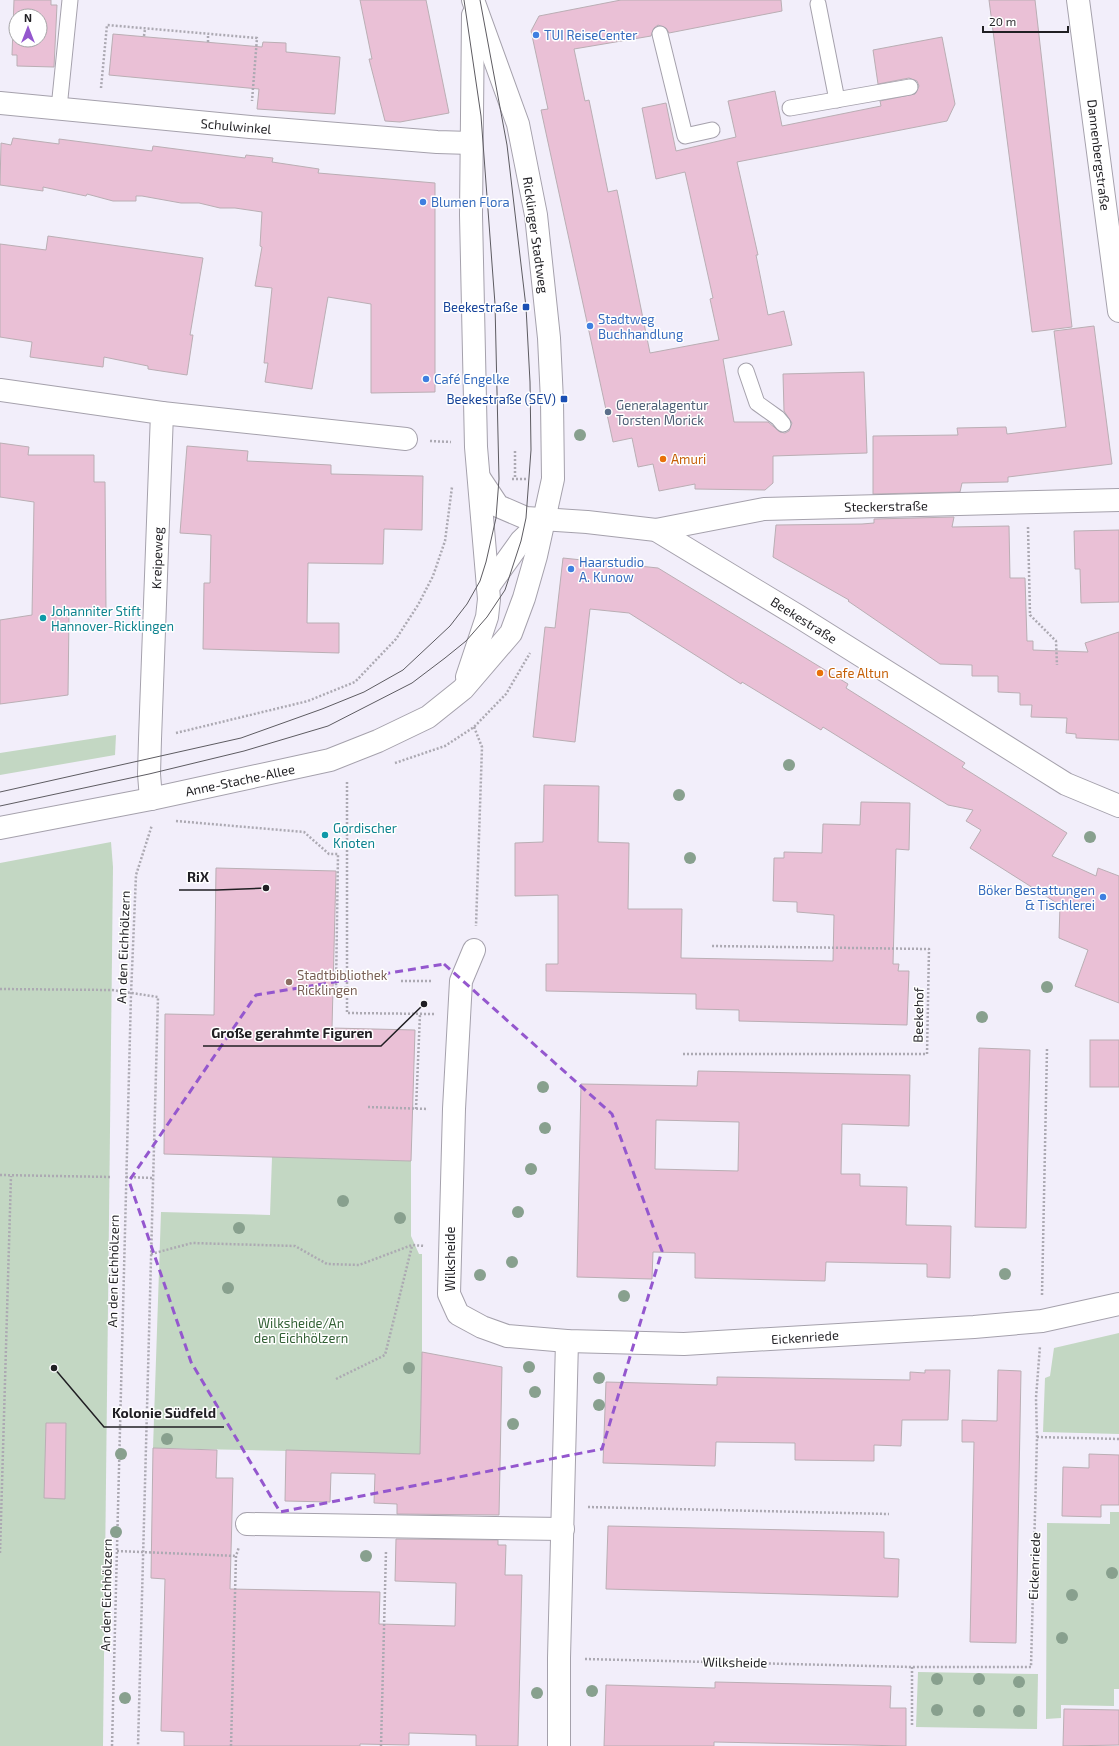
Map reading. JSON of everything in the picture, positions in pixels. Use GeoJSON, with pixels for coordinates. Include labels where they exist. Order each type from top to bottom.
{"type":"FeatureCollection","features":[{"type":"Feature","properties":{"kind":"street","name":"Ricklinger Stadtweg"},"geometry":{"type":"LineString","coordinates":[[473,0],[471,215],[476,446],[480,478]]}},
{"type":"Feature","properties":{"kind":"street","name":"Ricklinger Stadtweg"},"geometry":{"type":"LineString","coordinates":[[473,0],[518,124],[536,215],[549,338],[552,401],[553,479]]}},
{"type":"Feature","properties":{"kind":"street","name":"Dannenbergstraße"},"geometry":{"type":"LineString","coordinates":[[1078,0],[1119,311]]}},
{"type":"Feature","properties":{"kind":"street","name":"Schulwinkel"},"geometry":{"type":"LineString","coordinates":[[0,103],[250,127],[437,142],[471,143]]}},
{"type":"Feature","properties":{"kind":"street"},"geometry":{"type":"LineString","coordinates":[[0,390],[162,413],[406,439]]}},
{"type":"Feature","properties":{"kind":"street","name":"Kreipeweg"},"geometry":{"type":"LineString","coordinates":[[153,809],[149,774],[162,413]]}},
{"type":"Feature","properties":{"kind":"street","name":"Beekestraße"},"geometry":{"type":"LineString","coordinates":[[480,478],[498,506],[526,518],[656,530],[798,616],[1066,784],[1119,806]]}},
{"type":"Feature","properties":{"kind":"street"},"geometry":{"type":"LineString","coordinates":[[463,689],[487,616],[489,599],[480,478]]}},
{"type":"Feature","properties":{"kind":"street","name":"Anne-Stache-Allee"},"geometry":{"type":"LineString","coordinates":[[0,828],[153,809],[330,760],[378,741],[428,717],[463,689],[511,634],[524,598],[553,479]]}},
{"type":"Feature","properties":{"kind":"street","name":"Steckerstraße"},"geometry":{"type":"LineString","coordinates":[[656,530],[764,509],[1119,500]]}},
{"type":"Feature","properties":{"kind":"street"},"geometry":{"type":"LineString","coordinates":[[488,587],[521,541],[544,519]]}},
{"type":"Feature","properties":{"kind":"street","name":"Wilksheide"},"geometry":{"type":"LineString","coordinates":[[474,950],[461,981],[458,1014],[449,1246],[449,1294],[458,1314],[482,1327],[507,1336],[568,1341]]}},
{"type":"Feature","properties":{"kind":"street","name":"Eickenriede"},"geometry":{"type":"LineString","coordinates":[[568,1341],[684,1344],[974,1327],[1042,1321],[1119,1304]]}},
{"type":"Feature","properties":{"kind":"street"},"geometry":{"type":"LineString","coordinates":[[559,1746],[559,1658],[568,1341]]}},
{"type":"Feature","properties":{"kind":"street"},"geometry":{"type":"LineString","coordinates":[[247,1524],[563,1529]]}},
{"type":"Feature","properties":{"kind":"lane"},"geometry":{"type":"LineString","coordinates":[[59,108],[70,0]]}},
{"type":"Feature","properties":{"kind":"lane"},"geometry":{"type":"LineString","coordinates":[[818,4],[837,100]]}},
{"type":"Feature","properties":{"kind":"lane"},"geometry":{"type":"LineString","coordinates":[[660,34],[685,136],[712,130]]}},
{"type":"Feature","properties":{"kind":"lane"},"geometry":{"type":"LineString","coordinates":[[790,108],[910,87]]}},
{"type":"Feature","properties":{"kind":"lane"},"geometry":{"type":"LineString","coordinates":[[746,371],[757,403],[783,424]]}},
{"type":"Feature","properties":{"kind":"path"},"geometry":{"type":"LineString","coordinates":[[99,112],[107,26],[257,38],[250,127]]}},
{"type":"Feature","properties":{"kind":"path"},"geometry":{"type":"LineString","coordinates":[[144,36],[145,29]]}},
{"type":"Feature","properties":{"kind":"path"},"geometry":{"type":"LineString","coordinates":[[208,34],[208,42]]}},
{"type":"Feature","properties":{"kind":"path"},"geometry":{"type":"LineString","coordinates":[[515,451],[515,478]]}},
{"type":"Feature","properties":{"kind":"path"},"geometry":{"type":"LineString","coordinates":[[150,739],[308,701],[355,682],[396,639],[418,605],[433,576],[445,541],[452,486]]}},
{"type":"Feature","properties":{"kind":"path"},"geometry":{"type":"LineString","coordinates":[[1028,503],[1030,615],[1056,640],[1057,666]]}},
{"type":"Feature","properties":{"kind":"path"},"geometry":{"type":"LineString","coordinates":[[474,727],[482,747],[478,908],[474,950]]}},
{"type":"Feature","properties":{"kind":"path"},"geometry":{"type":"LineString","coordinates":[[347,775],[346,1013],[458,1014]]}},
{"type":"Feature","properties":{"kind":"path"},"geometry":{"type":"LineString","coordinates":[[153,809],[304,832],[329,854],[338,854],[335,988],[346,988]]}},
{"type":"Feature","properties":{"kind":"path","name":"An den Eichhölzern"},"geometry":{"type":"LineString","coordinates":[[112,1746],[131,994],[136,875],[153,809]]}},
{"type":"Feature","properties":{"kind":"path","name":"Beekehof"},"geometry":{"type":"LineString","coordinates":[[683,1054],[927,1054],[929,949],[712,946]]}},
{"type":"Feature","properties":{"kind":"path"},"geometry":{"type":"LineString","coordinates":[[401,981],[432,981]]}},
{"type":"Feature","properties":{"kind":"path"},"geometry":{"type":"LineString","coordinates":[[0,989],[112,990],[158,997],[138,1746]]}},
{"type":"Feature","properties":{"kind":"path"},"geometry":{"type":"LineString","coordinates":[[416,1109],[420,1014]]}},
{"type":"Feature","properties":{"kind":"path"},"geometry":{"type":"LineString","coordinates":[[1042,1321],[1047,1049]]}},
{"type":"Feature","properties":{"kind":"path"},"geometry":{"type":"LineString","coordinates":[[368,1107],[423,1109]]}},
{"type":"Feature","properties":{"kind":"path"},"geometry":{"type":"LineString","coordinates":[[0,1175],[112,1177]]}},
{"type":"Feature","properties":{"kind":"path"},"geometry":{"type":"LineString","coordinates":[[0,1553],[11,1176]]}},
{"type":"Feature","properties":{"kind":"path"},"geometry":{"type":"LineString","coordinates":[[126,1177],[153,1178]]}},
{"type":"Feature","properties":{"kind":"path"},"geometry":{"type":"LineString","coordinates":[[151,1254],[192,1243],[295,1246],[327,1264],[359,1264],[412,1245],[449,1246]]}},
{"type":"Feature","properties":{"kind":"path"},"geometry":{"type":"LineString","coordinates":[[336,1379],[385,1355],[412,1245]]}},
{"type":"Feature","properties":{"kind":"path","name":"Eickenriede"},"geometry":{"type":"LineString","coordinates":[[1031,1667],[1037,1437],[1036,1398],[1042,1321]]}},
{"type":"Feature","properties":{"kind":"path"},"geometry":{"type":"LineString","coordinates":[[1037,1437],[1119,1439]]}},
{"type":"Feature","properties":{"kind":"path"},"geometry":{"type":"LineString","coordinates":[[563,1506],[889,1514]]}},
{"type":"Feature","properties":{"kind":"path"},"geometry":{"type":"LineString","coordinates":[[231,1746],[236,1556],[247,1524]]}},
{"type":"Feature","properties":{"kind":"path"},"geometry":{"type":"LineString","coordinates":[[381,1746],[386,1526]]}},
{"type":"Feature","properties":{"kind":"path"},"geometry":{"type":"LineString","coordinates":[[117,1551],[236,1556]]}},
{"type":"Feature","properties":{"kind":"path","name":"Wilksheide"},"geometry":{"type":"LineString","coordinates":[[559,1658],[912,1667],[1031,1667]]}},
{"type":"Feature","properties":{"kind":"path"},"geometry":{"type":"LineString","coordinates":[[912,1667],[912,1725]]}},
{"type":"Feature","properties":{"kind":"highlighted area"},"geometry":{"type":"Polygon","coordinates":[[[444,964],[612,1114],[662,1251],[602,1449],[280,1512],[191,1362],[129,1181],[256,995],[444,964]]]}},
{"type":"Feature","properties":{"kind":"green space"},"geometry":{"type":"Polygon","coordinates":[[[116,735],[115,755],[0,775],[0,753],[116,735]]]}},
{"type":"Feature","properties":{"kind":"green space"},"geometry":{"type":"Polygon","coordinates":[[[111,842],[113,867],[103,1746],[0,1746],[0,863],[111,842]]]}},
{"type":"Feature","properties":{"kind":"green space","name":"Wilksheide/An den Eichhölzern"},"geometry":{"type":"Polygon","coordinates":[[[272,1157],[411,1161],[411,1236],[419,1254],[422,1254],[420,1454],[153,1448],[161,1212],[270,1215],[272,1157]]]}},
{"type":"Feature","properties":{"kind":"green space"},"geometry":{"type":"Polygon","coordinates":[[[1119,1333],[1119,1434],[1043,1432],[1045,1378],[1050,1376],[1054,1348],[1119,1333]]]}},
{"type":"Feature","properties":{"kind":"green space"},"geometry":{"type":"Polygon","coordinates":[[[1110,1512],[1119,1512],[1119,1689],[1114,1689],[1114,1706],[1061,1705],[1061,1718],[1046,1719],[1047,1523],[1110,1524],[1110,1512]]]}},
{"type":"Feature","properties":{"kind":"green space"},"geometry":{"type":"Polygon","coordinates":[[[918,1672],[1038,1674],[1037,1729],[916,1727],[918,1672]]]}},
{"type":"Feature","properties":{"kind":"building"},"geometry":{"type":"Polygon","coordinates":[[[14,0],[51,0],[51,5],[57,5],[54,67],[17,66],[17,55],[12,55],[12,48],[48,48],[48,8],[14,8],[14,0]]]}},
{"type":"Feature","properties":{"kind":"building"},"geometry":{"type":"Polygon","coordinates":[[[360,0],[426,0],[449,113],[400,122],[385,121],[369,59],[372,59],[360,0]]]}},
{"type":"Feature","properties":{"kind":"building"},"geometry":{"type":"Polygon","coordinates":[[[621,0],[781,0],[782,11],[669,33],[666,28],[658,25],[654,28],[651,36],[574,49],[585,101],[589,100],[608,192],[617,190],[650,353],[719,340],[710,299],[713,298],[685,172],[656,179],[642,108],[666,103],[676,151],[736,137],[728,101],[775,91],[782,126],[881,106],[880,101],[915,94],[919,86],[917,81],[909,78],[878,84],[873,50],[942,37],[955,104],[947,121],[737,162],[758,255],[756,255],[768,315],[784,311],[792,345],[723,359],[734,422],[768,422],[780,432],[785,433],[789,431],[792,423],[784,411],[783,374],[864,372],[867,453],[773,456],[773,483],[765,490],[695,489],[695,484],[659,491],[653,464],[638,467],[632,438],[613,442],[541,110],[548,109],[531,31],[539,16],[621,0]]]}},
{"type":"Feature","properties":{"kind":"building"},"geometry":{"type":"Polygon","coordinates":[[[989,0],[1035,0],[1072,327],[1032,332],[989,0]]]}},
{"type":"Feature","properties":{"kind":"building"},"geometry":{"type":"Polygon","coordinates":[[[113,34],[262,47],[263,42],[286,43],[286,52],[340,57],[335,114],[257,109],[259,89],[109,75],[113,34]]]}},
{"type":"Feature","properties":{"kind":"building"},"geometry":{"type":"Polygon","coordinates":[[[13,138],[59,144],[59,139],[152,151],[153,146],[245,158],[246,155],[273,158],[272,162],[319,169],[318,173],[435,183],[435,392],[371,393],[371,304],[328,297],[312,389],[265,382],[268,363],[264,363],[272,288],[255,286],[262,247],[260,246],[262,212],[235,208],[220,208],[199,203],[181,203],[142,196],[136,196],[136,201],[113,201],[87,194],[86,196],[43,187],[43,191],[0,185],[1,143],[11,145],[13,138]]]}},
{"type":"Feature","properties":{"kind":"building"},"geometry":{"type":"Polygon","coordinates":[[[48,236],[203,258],[190,335],[193,335],[187,375],[148,369],[148,366],[104,357],[103,367],[30,357],[32,342],[0,337],[0,244],[46,250],[48,236]]]}},
{"type":"Feature","properties":{"kind":"building"},"geometry":{"type":"Polygon","coordinates":[[[1094,326],[1112,464],[1008,477],[1008,482],[962,483],[960,492],[873,494],[873,436],[958,435],[957,428],[1006,427],[1007,434],[1066,427],[1054,331],[1094,326]]]}},
{"type":"Feature","properties":{"kind":"building","name":"Johanniter Stift Hannover-Ricklingen"},"geometry":{"type":"Polygon","coordinates":[[[0,443],[29,447],[28,455],[94,455],[94,482],[105,482],[106,612],[69,615],[68,695],[0,704],[0,620],[32,615],[34,502],[0,497],[0,443]]]}},
{"type":"Feature","properties":{"kind":"building"},"geometry":{"type":"Polygon","coordinates":[[[187,446],[248,451],[247,461],[331,465],[331,474],[423,476],[422,530],[384,529],[383,564],[308,563],[307,623],[339,623],[339,653],[203,649],[204,583],[210,583],[211,535],[180,533],[187,446]]]}},
{"type":"Feature","properties":{"kind":"building"},"geometry":{"type":"Polygon","coordinates":[[[954,517],[952,527],[1009,526],[1010,578],[1025,578],[1027,641],[1033,641],[1033,650],[1088,652],[1085,643],[1119,632],[1119,740],[1076,738],[1076,734],[1066,733],[1067,718],[1031,717],[1032,705],[1020,705],[1020,693],[998,692],[998,676],[972,676],[972,665],[940,664],[848,601],[849,600],[773,557],[776,525],[862,524],[874,523],[874,519],[954,517]]]}},
{"type":"Feature","properties":{"kind":"building"},"geometry":{"type":"Polygon","coordinates":[[[1119,530],[1119,602],[1081,603],[1080,569],[1075,569],[1074,531],[1119,530]]]}},
{"type":"Feature","properties":{"kind":"building"},"geometry":{"type":"Polygon","coordinates":[[[563,558],[658,568],[848,684],[846,688],[965,763],[962,767],[1067,833],[1052,856],[1096,876],[1098,868],[1119,876],[1119,1003],[1075,986],[1088,950],[1059,938],[1060,905],[970,848],[981,830],[966,821],[973,810],[948,805],[823,727],[821,730],[742,682],[741,684],[629,613],[590,609],[575,742],[533,737],[545,627],[555,628],[563,558]]]}},
{"type":"Feature","properties":{"kind":"building"},"geometry":{"type":"Polygon","coordinates":[[[544,785],[599,786],[598,842],[629,843],[628,909],[682,909],[681,958],[833,961],[834,915],[797,912],[797,902],[773,901],[774,858],[784,858],[784,852],[822,853],[823,824],[860,825],[861,802],[910,803],[909,850],[896,849],[893,964],[899,964],[898,971],[909,971],[907,1025],[739,1021],[739,1010],[696,1009],[696,994],[546,991],[546,964],[558,964],[558,895],[515,896],[515,843],[543,842],[544,785]]]}},
{"type":"Feature","properties":{"kind":"building"},"geometry":{"type":"Polygon","coordinates":[[[216,868],[336,871],[332,1028],[415,1030],[411,1161],[164,1154],[165,1014],[214,1015],[216,868]]]}},
{"type":"Feature","properties":{"kind":"building"},"geometry":{"type":"Polygon","coordinates":[[[1090,1040],[1119,1040],[1119,1087],[1090,1087],[1090,1040]]]}},
{"type":"Feature","properties":{"kind":"building"},"geometry":{"type":"Polygon","coordinates":[[[979,1048],[1030,1050],[1026,1228],[975,1227],[979,1048]]]}},
{"type":"Feature","properties":{"kind":"building"},"geometry":{"type":"Polygon","coordinates":[[[698,1071],[910,1075],[909,1126],[842,1124],[841,1174],[860,1174],[860,1186],[907,1187],[906,1225],[951,1226],[950,1278],[927,1277],[927,1264],[826,1262],[825,1281],[695,1278],[695,1253],[653,1252],[652,1279],[577,1277],[581,1084],[697,1086],[698,1071]],[[656,1120],[655,1169],[738,1171],[739,1122],[656,1120]]]}},
{"type":"Feature","properties":{"kind":"building"},"geometry":{"type":"Polygon","coordinates":[[[422,1352],[502,1367],[499,1515],[397,1514],[397,1504],[374,1503],[375,1474],[331,1473],[330,1502],[285,1501],[286,1450],[420,1454],[422,1352]]]}},
{"type":"Feature","properties":{"kind":"building"},"geometry":{"type":"Polygon","coordinates":[[[925,1370],[950,1370],[948,1420],[902,1420],[901,1446],[874,1445],[874,1461],[795,1460],[795,1443],[716,1442],[715,1466],[603,1463],[606,1382],[717,1385],[717,1377],[910,1380],[910,1372],[925,1373],[925,1370]]]}},
{"type":"Feature","properties":{"kind":"building"},"geometry":{"type":"Polygon","coordinates":[[[998,1370],[1021,1371],[1016,1643],[970,1642],[974,1442],[962,1442],[962,1420],[997,1421],[998,1370]]]}},
{"type":"Feature","properties":{"kind":"building"},"geometry":{"type":"Polygon","coordinates":[[[46,1423],[66,1423],[65,1499],[44,1498],[46,1423]]]}},
{"type":"Feature","properties":{"kind":"building"},"geometry":{"type":"Polygon","coordinates":[[[153,1448],[217,1450],[216,1478],[233,1478],[230,1589],[380,1592],[379,1624],[455,1626],[456,1583],[395,1581],[396,1539],[498,1540],[498,1545],[506,1545],[505,1575],[522,1575],[518,1746],[476,1746],[476,1735],[409,1733],[409,1745],[360,1744],[360,1746],[184,1746],[184,1732],[161,1731],[165,1579],[151,1578],[153,1448]]]}},
{"type":"Feature","properties":{"kind":"building"},"geometry":{"type":"Polygon","coordinates":[[[1089,1454],[1119,1455],[1119,1505],[1101,1505],[1101,1517],[1062,1516],[1063,1467],[1089,1468],[1089,1454]]]}},
{"type":"Feature","properties":{"kind":"building"},"geometry":{"type":"Polygon","coordinates":[[[608,1526],[884,1532],[884,1558],[899,1559],[898,1597],[606,1589],[608,1526]]]}},
{"type":"Feature","properties":{"kind":"building"},"geometry":{"type":"Polygon","coordinates":[[[715,1682],[891,1686],[890,1708],[906,1708],[906,1746],[714,1742],[714,1746],[604,1746],[606,1685],[715,1688],[715,1682]]]}},
{"type":"Feature","properties":{"kind":"building"},"geometry":{"type":"Polygon","coordinates":[[[1064,1709],[1119,1710],[1119,1745],[1063,1746],[1064,1709]]]}},
{"type":"Feature","properties":{"kind":"tram line"},"geometry":{"type":"LineString","coordinates":[[0,792],[241,738],[322,709],[364,692],[403,670],[450,626],[467,604],[480,581],[486,562],[496,518],[499,479],[495,304],[481,116],[464,0]]}},
{"type":"Feature","properties":{"kind":"tram line"},"geometry":{"type":"LineString","coordinates":[[0,806],[149,774],[244,751],[328,726],[412,683],[445,658],[466,641],[487,617],[505,590],[521,541],[526,518],[531,450],[530,382],[526,307],[507,145],[480,0]]}},
{"type":"Feature","properties":{"kind":"place","name":"TUI ReiseCenter"},"geometry":{"type":"Point","coordinates":[536,35]}},
{"type":"Feature","properties":{"kind":"place","name":"Blumen Flora"},"geometry":{"type":"Point","coordinates":[423,202]}},
{"type":"Feature","properties":{"kind":"place","name":"Beekestraße"},"geometry":{"type":"Point","coordinates":[526,307]}},
{"type":"Feature","properties":{"kind":"place","name":"Stadtweg Buchhandlung"},"geometry":{"type":"Point","coordinates":[590,326]}},
{"type":"Feature","properties":{"kind":"place","name":"Café Engelke"},"geometry":{"type":"Point","coordinates":[426,379]}},
{"type":"Feature","properties":{"kind":"place","name":"Beekestraße (SEV)"},"geometry":{"type":"Point","coordinates":[564,399]}},
{"type":"Feature","properties":{"kind":"place","name":"Generalagentur Torsten Morick"},"geometry":{"type":"Point","coordinates":[608,412]}},
{"type":"Feature","properties":{"kind":"place","name":"Amuri"},"geometry":{"type":"Point","coordinates":[663,459]}},
{"type":"Feature","properties":{"kind":"place","name":"Haarstudio A. Kunow"},"geometry":{"type":"Point","coordinates":[571,569]}},
{"type":"Feature","properties":{"kind":"place","name":"Johanniter Stift Hannover-Ricklingen"},"geometry":{"type":"Point","coordinates":[43,618]}},
{"type":"Feature","properties":{"kind":"place","name":"Cafe Altun"},"geometry":{"type":"Point","coordinates":[820,673]}},
{"type":"Feature","properties":{"kind":"place","name":"Gordischer Knoten"},"geometry":{"type":"Point","coordinates":[325,835]}},
{"type":"Feature","properties":{"kind":"place","name":"RiX"},"geometry":{"type":"Point","coordinates":[266,888]}},
{"type":"Feature","properties":{"kind":"place","name":"Böker Bestattungen & Tischlerei"},"geometry":{"type":"Point","coordinates":[1103,897]}},
{"type":"Feature","properties":{"kind":"place","name":"Stadtbibliothek Ricklingen"},"geometry":{"type":"Point","coordinates":[289,982]}},
{"type":"Feature","properties":{"kind":"place","name":"Große gerahmte Figuren"},"geometry":{"type":"Point","coordinates":[424,1004]}},
{"type":"Feature","properties":{"kind":"place","name":"Kolonie Südfeld"},"geometry":{"type":"Point","coordinates":[54,1368]}}]}
